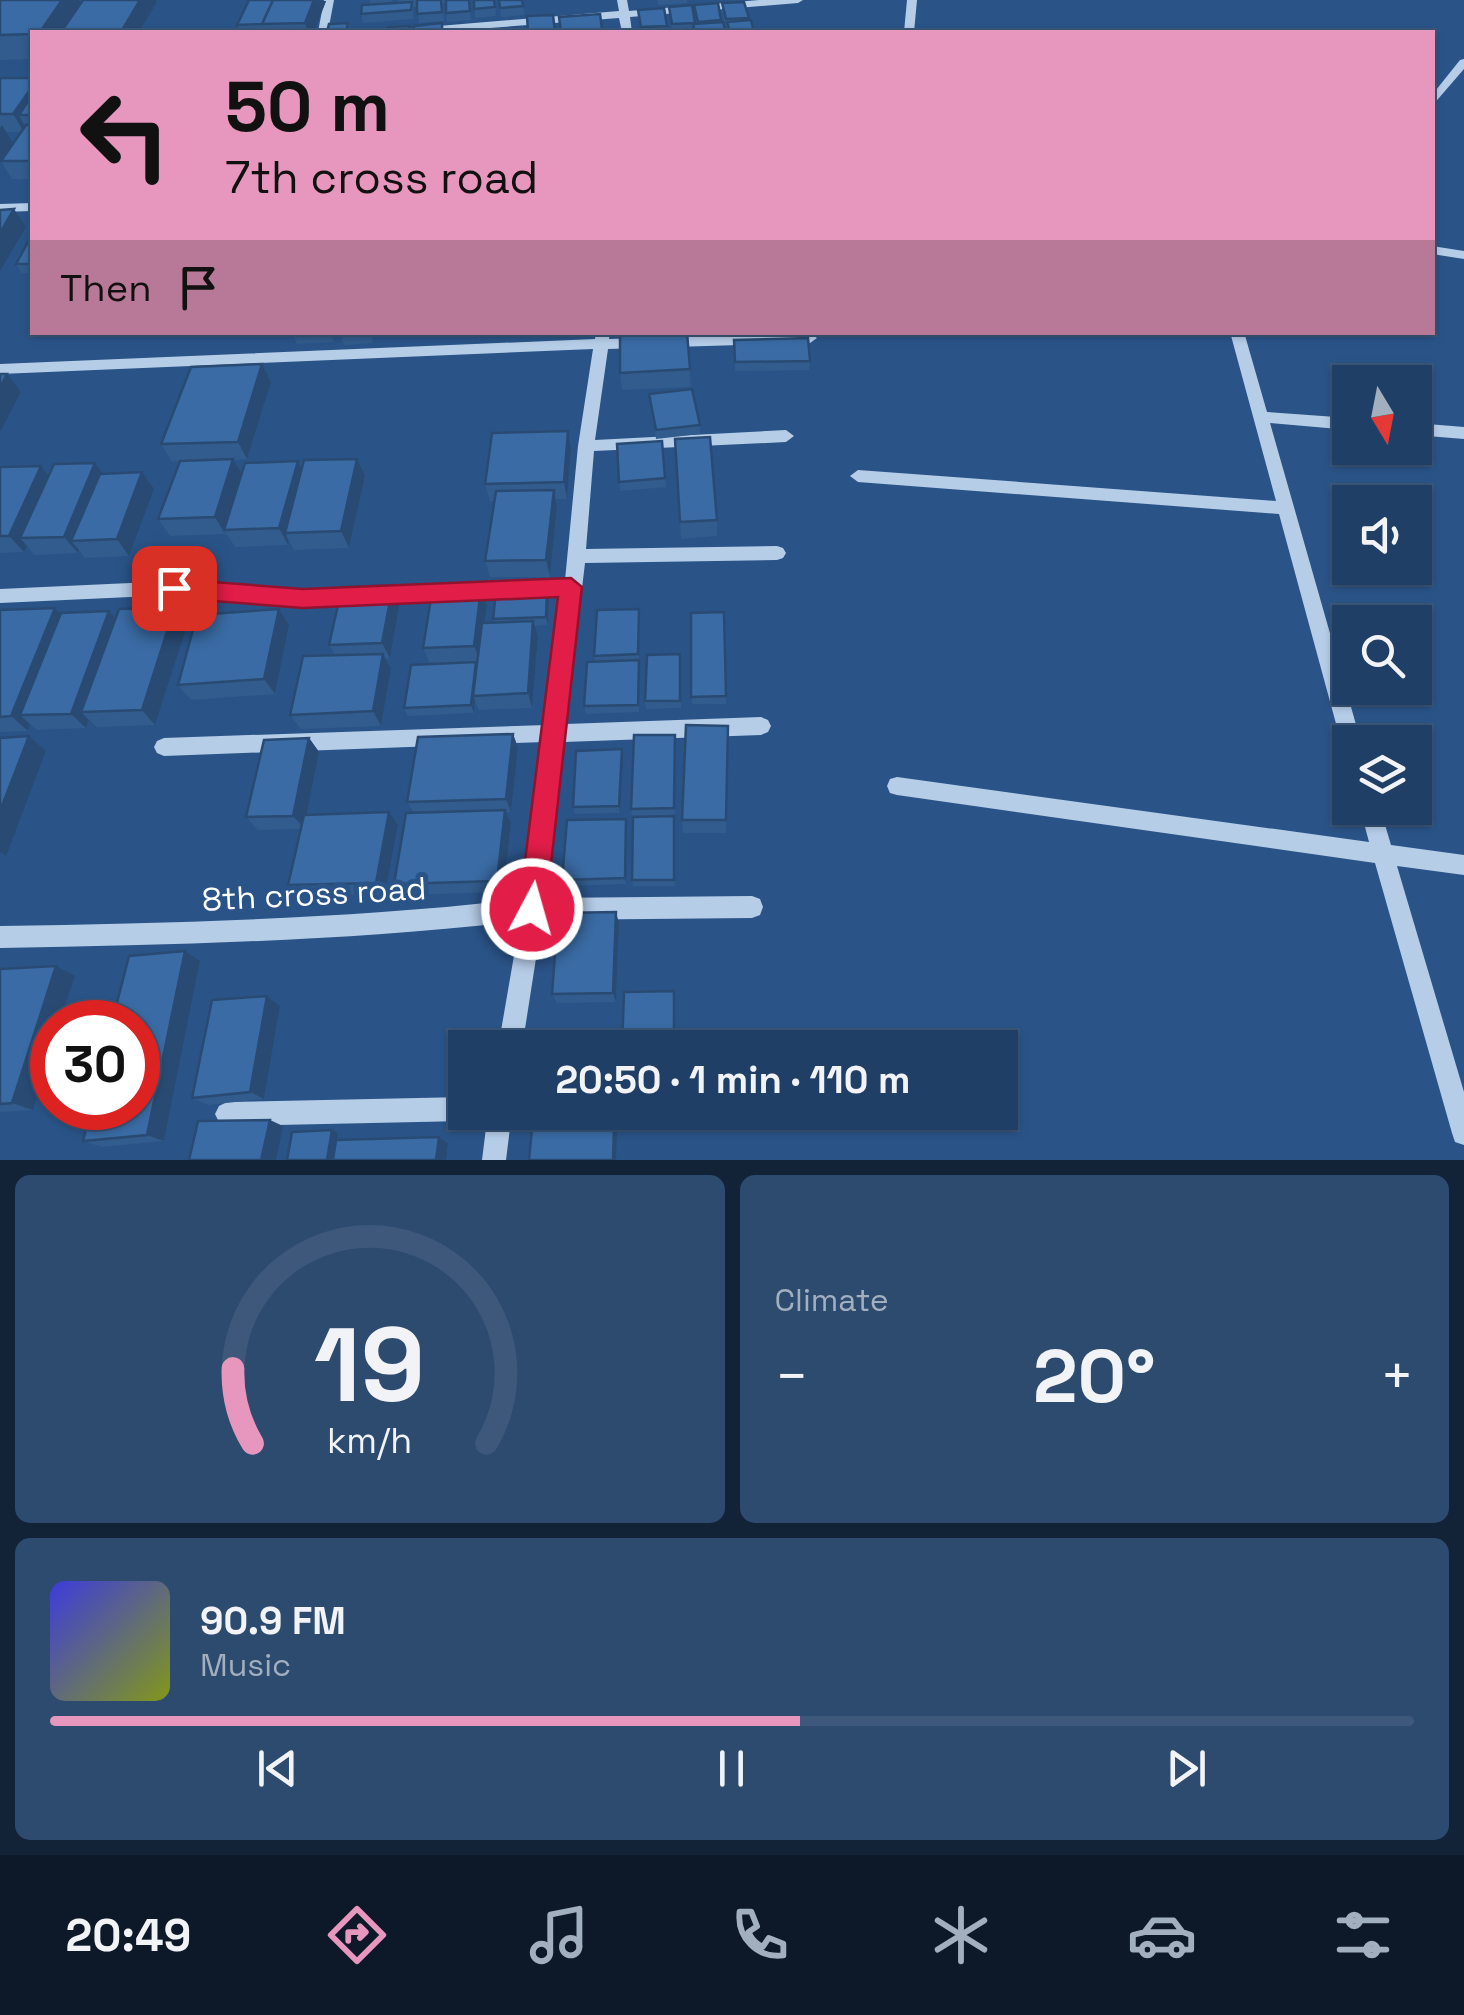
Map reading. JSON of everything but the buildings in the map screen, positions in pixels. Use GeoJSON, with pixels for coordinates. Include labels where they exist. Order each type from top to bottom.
{"type":"FeatureCollection","features":[{"type":"Feature","properties":{"kind":"street"},"geometry":{"type":"LineString","coordinates":[[323,30],[329,0]]}},
{"type":"Feature","properties":{"kind":"street"},"geometry":{"type":"LineString","coordinates":[[622,0],[627,30]]}},
{"type":"Feature","properties":{"kind":"street"},"geometry":{"type":"LineString","coordinates":[[428,30],[798,0]]}},
{"type":"Feature","properties":{"kind":"street"},"geometry":{"type":"LineString","coordinates":[[910,30],[912,0]]}},
{"type":"Feature","properties":{"kind":"street"},"geometry":{"type":"LineString","coordinates":[[1435,100],[1464,62]]}},
{"type":"Feature","properties":{"kind":"street"},"geometry":{"type":"LineString","coordinates":[[0,208],[30,207]]}},
{"type":"Feature","properties":{"kind":"street"},"geometry":{"type":"LineString","coordinates":[[1435,250],[1464,254]]}},
{"type":"Feature","properties":{"kind":"street"},"geometry":{"type":"LineString","coordinates":[[1238,335],[1346,725]]}},
{"type":"Feature","properties":{"kind":"street"},"geometry":{"type":"LineString","coordinates":[[513,1030],[532,909],[602,337]]}},
{"type":"Feature","properties":{"kind":"street"},"geometry":{"type":"LineString","coordinates":[[0,368],[272,361],[602,337],[810,338]]}},
{"type":"Feature","properties":{"kind":"street"},"geometry":{"type":"LineString","coordinates":[[1261,417],[1332,423]]}},
{"type":"Feature","properties":{"kind":"street"},"geometry":{"type":"LineString","coordinates":[[1432,430],[1464,432]]}},
{"type":"Feature","properties":{"kind":"street"},"geometry":{"type":"LineString","coordinates":[[586,446],[786,436]]}},
{"type":"Feature","properties":{"kind":"street"},"geometry":{"type":"LineString","coordinates":[[858,476],[1283,508]]}},
{"type":"Feature","properties":{"kind":"street"},"geometry":{"type":"LineString","coordinates":[[576,556],[777,553]]}},
{"type":"Feature","properties":{"kind":"street"},"geometry":{"type":"LineString","coordinates":[[0,596],[174,588],[303,598],[571,587]]}},
{"type":"Feature","properties":{"kind":"street"},"geometry":{"type":"LineString","coordinates":[[164,747],[762,726]]}},
{"type":"Feature","properties":{"kind":"street"},"geometry":{"type":"LineString","coordinates":[[896,786],[1464,865]]}},
{"type":"Feature","properties":{"kind":"street"},"geometry":{"type":"LineString","coordinates":[[1375,825],[1464,1133]]}},
{"type":"Feature","properties":{"kind":"street","name":"8th cross road"},"geometry":{"type":"LineString","coordinates":[[0,937],[220,933],[418,922],[532,909],[752,907]]}},
{"type":"Feature","properties":{"kind":"street"},"geometry":{"type":"LineString","coordinates":[[227,1114],[448,1109]]}},
{"type":"Feature","properties":{"kind":"street"},"geometry":{"type":"LineString","coordinates":[[494,1160],[498,1130]]}},
{"type":"Feature","properties":{"kind":"route"},"geometry":{"type":"LineString","coordinates":[[174,588],[303,598],[571,587],[532,909]]}}]}
